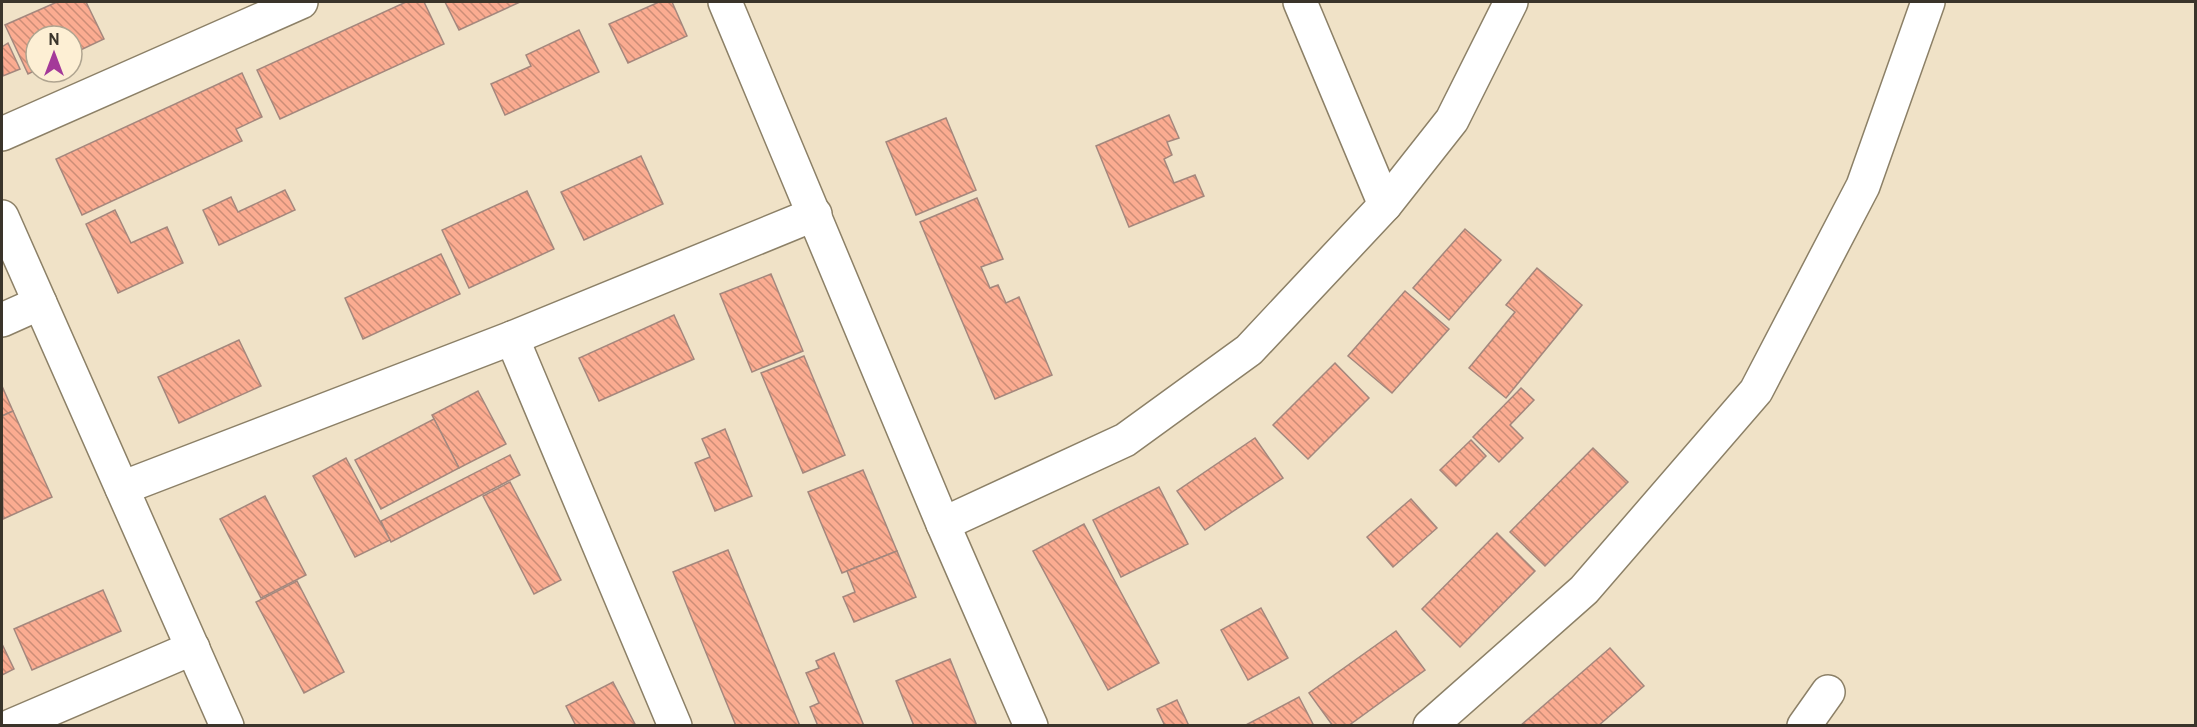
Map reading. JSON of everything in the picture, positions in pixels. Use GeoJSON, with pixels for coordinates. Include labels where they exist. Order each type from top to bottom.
{"type":"FeatureCollection","features":[{"type":"Feature","properties":{"kind":"street"},"geometry":{"type":"LineString","coordinates":[[2,134],[301,2]]}},
{"type":"Feature","properties":{"kind":"street"},"geometry":{"type":"LineString","coordinates":[[725,2],[943,524],[1031,726]]}},
{"type":"Feature","properties":{"kind":"street"},"geometry":{"type":"LineString","coordinates":[[1300,2],[1385,205]]}},
{"type":"Feature","properties":{"kind":"street"},"geometry":{"type":"LineString","coordinates":[[943,524],[1125,440],[1249,350],[1385,205],[1452,120],[1511,2]]}},
{"type":"Feature","properties":{"kind":"street"},"geometry":{"type":"LineString","coordinates":[[1430,726],[1584,590],[1756,391],[1863,186],[1928,2]]}},
{"type":"Feature","properties":{"kind":"street"},"geometry":{"type":"LineString","coordinates":[[122,488],[512,338],[815,214]]}},
{"type":"Feature","properties":{"kind":"street"},"geometry":{"type":"LineString","coordinates":[[2,217],[227,726]]}},
{"type":"Feature","properties":{"kind":"street"},"geometry":{"type":"LineString","coordinates":[[2,320],[40,303]]}},
{"type":"Feature","properties":{"kind":"street"},"geometry":{"type":"LineString","coordinates":[[512,338],[675,726]]}},
{"type":"Feature","properties":{"kind":"street"},"geometry":{"type":"LineString","coordinates":[[11,726],[193,648]]}},
{"type":"Feature","properties":{"kind":"street"},"geometry":{"type":"LineString","coordinates":[[1804,726],[1828,692]]}},
{"type":"Feature","properties":{"kind":"building"},"geometry":{"type":"Polygon","coordinates":[[[57,2],[86,2],[104,39],[84,48],[84,24],[24,24],[24,65],[5,25],[57,2]]]}},
{"type":"Feature","properties":{"kind":"building"},"geometry":{"type":"Polygon","coordinates":[[[406,2],[424,2],[444,44],[280,119],[257,70],[406,2]]]}},
{"type":"Feature","properties":{"kind":"building"},"geometry":{"type":"Polygon","coordinates":[[[445,2],[520,2],[459,30],[445,2]]]}},
{"type":"Feature","properties":{"kind":"building"},"geometry":{"type":"Polygon","coordinates":[[[659,2],[672,2],[687,36],[628,63],[609,24],[659,2]]]}},
{"type":"Feature","properties":{"kind":"building"},"geometry":{"type":"Polygon","coordinates":[[[579,30],[599,72],[505,115],[491,84],[531,66],[526,55],[579,30]]]}},
{"type":"Feature","properties":{"kind":"building"},"geometry":{"type":"Polygon","coordinates":[[[8,43],[20,69],[3,76],[2,47],[8,43]]]}},
{"type":"Feature","properties":{"kind":"building"},"geometry":{"type":"Polygon","coordinates":[[[242,73],[262,117],[236,129],[242,141],[82,215],[56,159],[242,73]]]}},
{"type":"Feature","properties":{"kind":"building"},"geometry":{"type":"Polygon","coordinates":[[[1169,115],[1179,138],[1167,142],[1172,155],[1164,159],[1174,183],[1195,175],[1204,196],[1129,227],[1096,146],[1169,115]]]}},
{"type":"Feature","properties":{"kind":"building"},"geometry":{"type":"Polygon","coordinates":[[[946,118],[976,190],[916,215],[886,142],[946,118]]]}},
{"type":"Feature","properties":{"kind":"building"},"geometry":{"type":"Polygon","coordinates":[[[641,156],[663,204],[584,240],[561,192],[641,156]]]}},
{"type":"Feature","properties":{"kind":"building"},"geometry":{"type":"Polygon","coordinates":[[[285,190],[295,210],[219,245],[203,210],[231,197],[238,212],[285,190]]]}},
{"type":"Feature","properties":{"kind":"building"},"geometry":{"type":"Polygon","coordinates":[[[527,191],[554,249],[469,288],[442,230],[527,191]]]}},
{"type":"Feature","properties":{"kind":"building"},"geometry":{"type":"Polygon","coordinates":[[[977,198],[1003,259],[981,267],[990,288],[998,285],[1006,303],[1019,297],[1052,375],[995,399],[920,222],[977,198]]]}},
{"type":"Feature","properties":{"kind":"building"},"geometry":{"type":"Polygon","coordinates":[[[115,210],[131,243],[167,227],[183,263],[118,293],[86,224],[115,210]]]}},
{"type":"Feature","properties":{"kind":"building"},"geometry":{"type":"Polygon","coordinates":[[[1465,229],[1501,260],[1449,320],[1413,288],[1465,229]]]}},
{"type":"Feature","properties":{"kind":"building"},"geometry":{"type":"Polygon","coordinates":[[[441,254],[460,294],[363,339],[345,298],[441,254]]]}},
{"type":"Feature","properties":{"kind":"building"},"geometry":{"type":"Polygon","coordinates":[[[1537,268],[1582,305],[1506,398],[1469,368],[1515,312],[1506,305],[1537,268]]]}},
{"type":"Feature","properties":{"kind":"building"},"geometry":{"type":"Polygon","coordinates":[[[771,274],[803,351],[752,372],[720,294],[771,274]]]}},
{"type":"Feature","properties":{"kind":"building"},"geometry":{"type":"Polygon","coordinates":[[[1405,291],[1449,329],[1392,393],[1348,356],[1405,291]]]}},
{"type":"Feature","properties":{"kind":"building"},"geometry":{"type":"Polygon","coordinates":[[[674,315],[694,359],[599,401],[579,358],[674,315]]]}},
{"type":"Feature","properties":{"kind":"building"},"geometry":{"type":"Polygon","coordinates":[[[239,340],[261,386],[179,423],[158,377],[239,340]]]}},
{"type":"Feature","properties":{"kind":"building"},"geometry":{"type":"Polygon","coordinates":[[[804,356],[845,455],[803,473],[761,373],[804,356]]]}},
{"type":"Feature","properties":{"kind":"building"},"geometry":{"type":"Polygon","coordinates":[[[1335,363],[1369,398],[1308,459],[1273,425],[1335,363]]]}},
{"type":"Feature","properties":{"kind":"building"},"geometry":{"type":"Polygon","coordinates":[[[2,386],[13,411],[2,416],[2,386]]]}},
{"type":"Feature","properties":{"kind":"building"},"geometry":{"type":"Polygon","coordinates":[[[1521,388],[1534,400],[1510,425],[1523,438],[1499,462],[1473,437],[1521,388]]]}},
{"type":"Feature","properties":{"kind":"building"},"geometry":{"type":"Polygon","coordinates":[[[478,391],[506,444],[459,468],[432,415],[478,391]]]}},
{"type":"Feature","properties":{"kind":"building"},"geometry":{"type":"Polygon","coordinates":[[[13,411],[52,497],[3,519],[2,416],[13,411]]]}},
{"type":"Feature","properties":{"kind":"building"},"geometry":{"type":"Polygon","coordinates":[[[434,419],[459,468],[381,509],[355,460],[434,419]]]}},
{"type":"Feature","properties":{"kind":"building"},"geometry":{"type":"Polygon","coordinates":[[[725,429],[752,496],[715,511],[695,463],[710,457],[702,439],[725,429]]]}},
{"type":"Feature","properties":{"kind":"building"},"geometry":{"type":"Polygon","coordinates":[[[1255,438],[1283,478],[1205,530],[1177,491],[1255,438]]]}},
{"type":"Feature","properties":{"kind":"building"},"geometry":{"type":"Polygon","coordinates":[[[1471,440],[1486,456],[1456,486],[1440,470],[1471,440]]]}},
{"type":"Feature","properties":{"kind":"building"},"geometry":{"type":"Polygon","coordinates":[[[1593,448],[1628,482],[1545,566],[1510,532],[1593,448]]]}},
{"type":"Feature","properties":{"kind":"building"},"geometry":{"type":"Polygon","coordinates":[[[510,455],[520,475],[391,542],[381,521],[510,455]]]}},
{"type":"Feature","properties":{"kind":"building"},"geometry":{"type":"Polygon","coordinates":[[[346,458],[390,540],[355,557],[313,476],[346,458]]]}},
{"type":"Feature","properties":{"kind":"building"},"geometry":{"type":"Polygon","coordinates":[[[863,470],[897,551],[842,573],[808,492],[863,470]]]}},
{"type":"Feature","properties":{"kind":"building"},"geometry":{"type":"Polygon","coordinates":[[[510,482],[561,580],[534,594],[483,496],[510,482]]]}},
{"type":"Feature","properties":{"kind":"building"},"geometry":{"type":"Polygon","coordinates":[[[1159,487],[1188,544],[1121,577],[1093,520],[1159,487]]]}},
{"type":"Feature","properties":{"kind":"building"},"geometry":{"type":"Polygon","coordinates":[[[265,496],[306,575],[261,598],[220,519],[265,496]]]}},
{"type":"Feature","properties":{"kind":"building"},"geometry":{"type":"Polygon","coordinates":[[[1411,499],[1437,528],[1393,567],[1367,537],[1411,499]]]}},
{"type":"Feature","properties":{"kind":"building"},"geometry":{"type":"Polygon","coordinates":[[[1084,524],[1159,663],[1108,690],[1033,551],[1084,524]]]}},
{"type":"Feature","properties":{"kind":"building"},"geometry":{"type":"Polygon","coordinates":[[[1497,533],[1535,571],[1460,647],[1422,609],[1497,533]]]}},
{"type":"Feature","properties":{"kind":"building"},"geometry":{"type":"Polygon","coordinates":[[[728,550],[800,726],[736,726],[673,572],[728,550]]]}},
{"type":"Feature","properties":{"kind":"building"},"geometry":{"type":"Polygon","coordinates":[[[897,551],[916,597],[854,622],[843,597],[855,592],[847,571],[897,551]]]}},
{"type":"Feature","properties":{"kind":"building"},"geometry":{"type":"Polygon","coordinates":[[[297,581],[344,672],[304,693],[256,602],[297,581]]]}},
{"type":"Feature","properties":{"kind":"building"},"geometry":{"type":"Polygon","coordinates":[[[103,590],[121,631],[32,670],[14,629],[103,590]]]}},
{"type":"Feature","properties":{"kind":"building"},"geometry":{"type":"Polygon","coordinates":[[[1261,608],[1288,658],[1248,680],[1221,630],[1261,608]]]}},
{"type":"Feature","properties":{"kind":"building"},"geometry":{"type":"Polygon","coordinates":[[[1396,631],[1425,670],[1348,726],[1333,726],[1309,693],[1396,631]]]}},
{"type":"Feature","properties":{"kind":"building"},"geometry":{"type":"Polygon","coordinates":[[[2,644],[14,669],[2,675],[2,644]]]}},
{"type":"Feature","properties":{"kind":"building"},"geometry":{"type":"Polygon","coordinates":[[[1610,648],[1644,686],[1598,726],[1520,726],[1610,648]]]}},
{"type":"Feature","properties":{"kind":"building"},"geometry":{"type":"Polygon","coordinates":[[[834,653],[864,726],[818,726],[810,707],[819,703],[806,673],[819,668],[816,661],[834,653]]]}},
{"type":"Feature","properties":{"kind":"building"},"geometry":{"type":"Polygon","coordinates":[[[950,659],[977,726],[914,726],[896,681],[950,659]]]}},
{"type":"Feature","properties":{"kind":"building"},"geometry":{"type":"Polygon","coordinates":[[[613,682],[636,726],[576,726],[566,706],[613,682]]]}},
{"type":"Feature","properties":{"kind":"building"},"geometry":{"type":"Polygon","coordinates":[[[1299,697],[1314,726],[1244,726],[1299,697]]]}},
{"type":"Feature","properties":{"kind":"building"},"geometry":{"type":"Polygon","coordinates":[[[1177,700],[1189,726],[1165,726],[1157,709],[1177,700]]]}}]}
